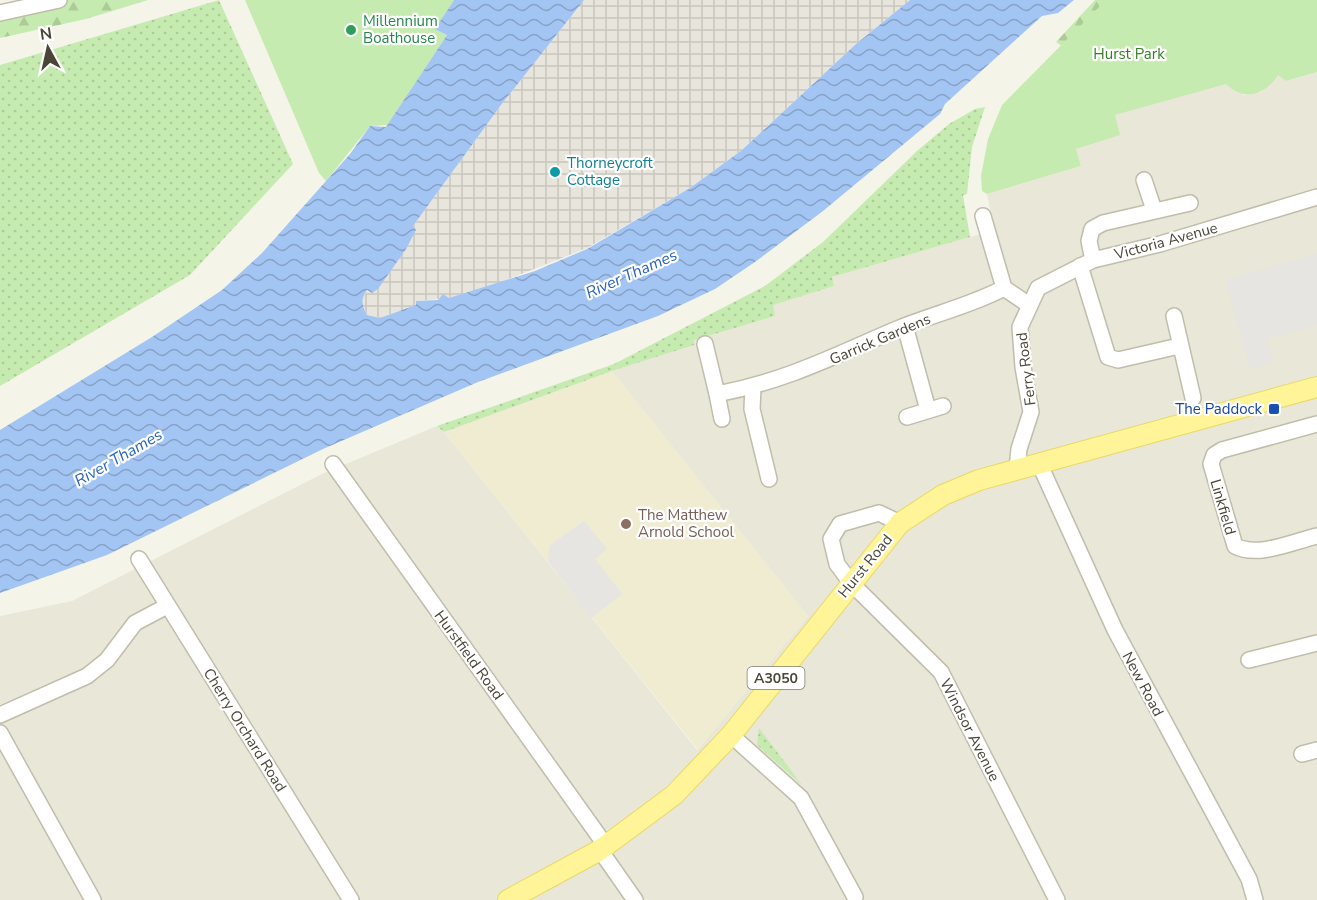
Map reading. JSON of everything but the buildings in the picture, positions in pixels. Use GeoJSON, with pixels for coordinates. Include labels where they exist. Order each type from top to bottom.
{"type":"FeatureCollection","features":[{"type":"Feature","properties":{"kind":"main road","name":"Hurst Road"},"geometry":{"type":"LineString","coordinates":[[508,900],[603,848],[674,795],[731,735],[900,523],[943,495],[979,480],[1017,469],[1317,387]]}},
{"type":"Feature","properties":{"kind":"street"},"geometry":{"type":"LineString","coordinates":[[0,13],[59,0]]}},
{"type":"Feature","properties":{"kind":"street"},"geometry":{"type":"LineString","coordinates":[[1144,180],[1154,210]]}},
{"type":"Feature","properties":{"kind":"street","name":"Victoria Avenue"},"geometry":{"type":"LineString","coordinates":[[1029,305],[1038,288],[1086,263],[1160,244],[1317,197]]}},
{"type":"Feature","properties":{"kind":"street"},"geometry":{"type":"LineString","coordinates":[[1179,346],[1118,360],[1108,357],[1086,263],[1092,229],[1103,223],[1190,203]]}},
{"type":"Feature","properties":{"kind":"street"},"geometry":{"type":"LineString","coordinates":[[982,216],[1004,288],[1029,305]]}},
{"type":"Feature","properties":{"kind":"street","name":"Garrick Gardens"},"geometry":{"type":"LineString","coordinates":[[717,394],[753,387],[817,366],[905,326],[978,301],[1004,288]]}},
{"type":"Feature","properties":{"kind":"street","name":"Ferry Road"},"geometry":{"type":"LineString","coordinates":[[1017,469],[1019,449],[1031,412],[1023,367],[1020,327],[1029,305]]}},
{"type":"Feature","properties":{"kind":"street"},"geometry":{"type":"LineString","coordinates":[[1174,316],[1179,346],[1193,398]]}},
{"type":"Feature","properties":{"kind":"street"},"geometry":{"type":"LineString","coordinates":[[905,326],[935,408],[907,417]]}},
{"type":"Feature","properties":{"kind":"street"},"geometry":{"type":"LineString","coordinates":[[705,344],[722,419]]}},
{"type":"Feature","properties":{"kind":"street"},"geometry":{"type":"LineString","coordinates":[[753,387],[752,409],[769,479]]}},
{"type":"Feature","properties":{"kind":"street","name":"Linkfield"},"geometry":{"type":"LineString","coordinates":[[1317,424],[1222,450],[1214,455],[1211,464],[1234,546],[1245,551],[1257,550],[1317,536]]}},
{"type":"Feature","properties":{"kind":"street","name":"New Road"},"geometry":{"type":"LineString","coordinates":[[1039,463],[1115,630],[1249,879],[1255,900]]}},
{"type":"Feature","properties":{"kind":"street","name":"Hurstfield Road"},"geometry":{"type":"LineString","coordinates":[[333,464],[603,848],[635,900]]}},
{"type":"Feature","properties":{"kind":"street","name":"Windsor Avenue"},"geometry":{"type":"LineString","coordinates":[[900,523],[879,513],[840,524],[831,539],[837,564],[851,583],[941,672],[1057,900]]}},
{"type":"Feature","properties":{"kind":"street","name":"Cherry Orchard Road"},"geometry":{"type":"LineString","coordinates":[[139,559],[351,900]]}},
{"type":"Feature","properties":{"kind":"street"},"geometry":{"type":"LineString","coordinates":[[0,715],[87,676],[107,660],[135,623],[167,606]]}},
{"type":"Feature","properties":{"kind":"street"},"geometry":{"type":"LineString","coordinates":[[1249,660],[1317,643]]}},
{"type":"Feature","properties":{"kind":"street"},"geometry":{"type":"LineString","coordinates":[[0,733],[93,900]]}},
{"type":"Feature","properties":{"kind":"street"},"geometry":{"type":"LineString","coordinates":[[731,735],[801,798],[855,897]]}},
{"type":"Feature","properties":{"kind":"shaded area"},"geometry":{"type":"Polygon","coordinates":[[[584,0],[910,0],[856,44],[742,150],[690,188],[587,248],[478,291],[449,298],[417,301],[417,305],[380,318],[367,315],[362,303],[363,296],[406,249],[413,226],[501,105],[584,0]]]}},
{"type":"Feature","properties":{"kind":"shaded area"},"geometry":{"type":"Polygon","coordinates":[[[1317,72],[1317,900],[0,900],[0,616],[72,601],[322,474],[437,426],[697,750],[808,616],[612,371],[694,345],[693,340],[775,316],[772,305],[834,286],[832,277],[994,230],[987,194],[1081,166],[1076,149],[1114,115],[1226,83],[1244,95],[1261,92],[1278,75],[1287,81],[1317,72]]]}},
{"type":"Feature","properties":{"kind":"shaded area"},"geometry":{"type":"Polygon","coordinates":[[[1317,254],[1317,325],[1267,339],[1273,363],[1250,369],[1225,280],[1317,254]]]}},
{"type":"Feature","properties":{"kind":"shaded area","name":"The Matthew Arnold School"},"geometry":{"type":"Polygon","coordinates":[[[612,371],[808,616],[698,750],[444,432],[612,371]]]}},
{"type":"Feature","properties":{"kind":"shaded area"},"geometry":{"type":"Polygon","coordinates":[[[584,521],[607,549],[595,559],[622,594],[591,618],[548,561],[550,545],[584,521]]]}},
{"type":"Feature","properties":{"kind":"green space"},"geometry":{"type":"Polygon","coordinates":[[[59,0],[148,0],[86,19],[0,38],[0,13],[59,0]]]}},
{"type":"Feature","properties":{"kind":"green space"},"geometry":{"type":"Polygon","coordinates":[[[219,0],[293,164],[190,275],[0,386],[0,65],[219,0]]]}},
{"type":"Feature","properties":{"kind":"green space"},"geometry":{"type":"Polygon","coordinates":[[[245,0],[454,0],[436,29],[447,35],[388,125],[370,126],[326,181],[319,173],[245,0]]]}},
{"type":"Feature","properties":{"kind":"green space"},"geometry":{"type":"Polygon","coordinates":[[[1095,0],[1130,0],[1070,52],[1056,42],[1095,0]]]}},
{"type":"Feature","properties":{"kind":"green space","name":"Hurst Park"},"geometry":{"type":"Polygon","coordinates":[[[1106,0],[1317,0],[1317,72],[1286,81],[1278,75],[1267,87],[1254,94],[1240,93],[1226,84],[1115,115],[1120,135],[1076,149],[1081,166],[987,194],[982,191],[981,176],[988,139],[1002,105],[1106,0]]]}},
{"type":"Feature","properties":{"kind":"green space"},"geometry":{"type":"Polygon","coordinates":[[[985,107],[972,147],[967,194],[963,195],[970,237],[832,277],[834,286],[773,305],[775,316],[694,340],[694,345],[612,371],[444,432],[437,426],[614,364],[765,286],[823,242],[917,151],[949,124],[975,109],[985,107]]]}},
{"type":"Feature","properties":{"kind":"green space"},"geometry":{"type":"Polygon","coordinates":[[[759,728],[802,785],[757,745],[759,728]]]}},
{"type":"Feature","properties":{"kind":"water","name":"River Thames"},"geometry":{"type":"Polygon","coordinates":[[[454,0],[584,0],[501,105],[413,226],[416,230],[406,249],[378,289],[372,293],[367,290],[362,302],[367,315],[380,318],[416,305],[416,301],[438,300],[443,294],[449,298],[535,271],[587,249],[690,188],[742,150],[856,44],[910,0],[1074,0],[1058,13],[1042,16],[945,104],[940,114],[823,211],[715,289],[658,316],[478,382],[323,449],[107,555],[0,593],[0,430],[152,337],[222,290],[262,253],[350,154],[370,126],[386,127],[447,35],[435,29],[454,0]]]}},
{"type":"Feature","properties":{"kind":"place","name":"Millennium Boathouse"},"geometry":{"type":"Point","coordinates":[351,30]}},
{"type":"Feature","properties":{"kind":"place","name":"Thorneycroft Cottage"},"geometry":{"type":"Point","coordinates":[555,172]}},
{"type":"Feature","properties":{"kind":"place","name":"The Paddock"},"geometry":{"type":"Point","coordinates":[1274,409]}},
{"type":"Feature","properties":{"kind":"place","name":"The Matthew Arnold School"},"geometry":{"type":"Point","coordinates":[626,524]}}]}
